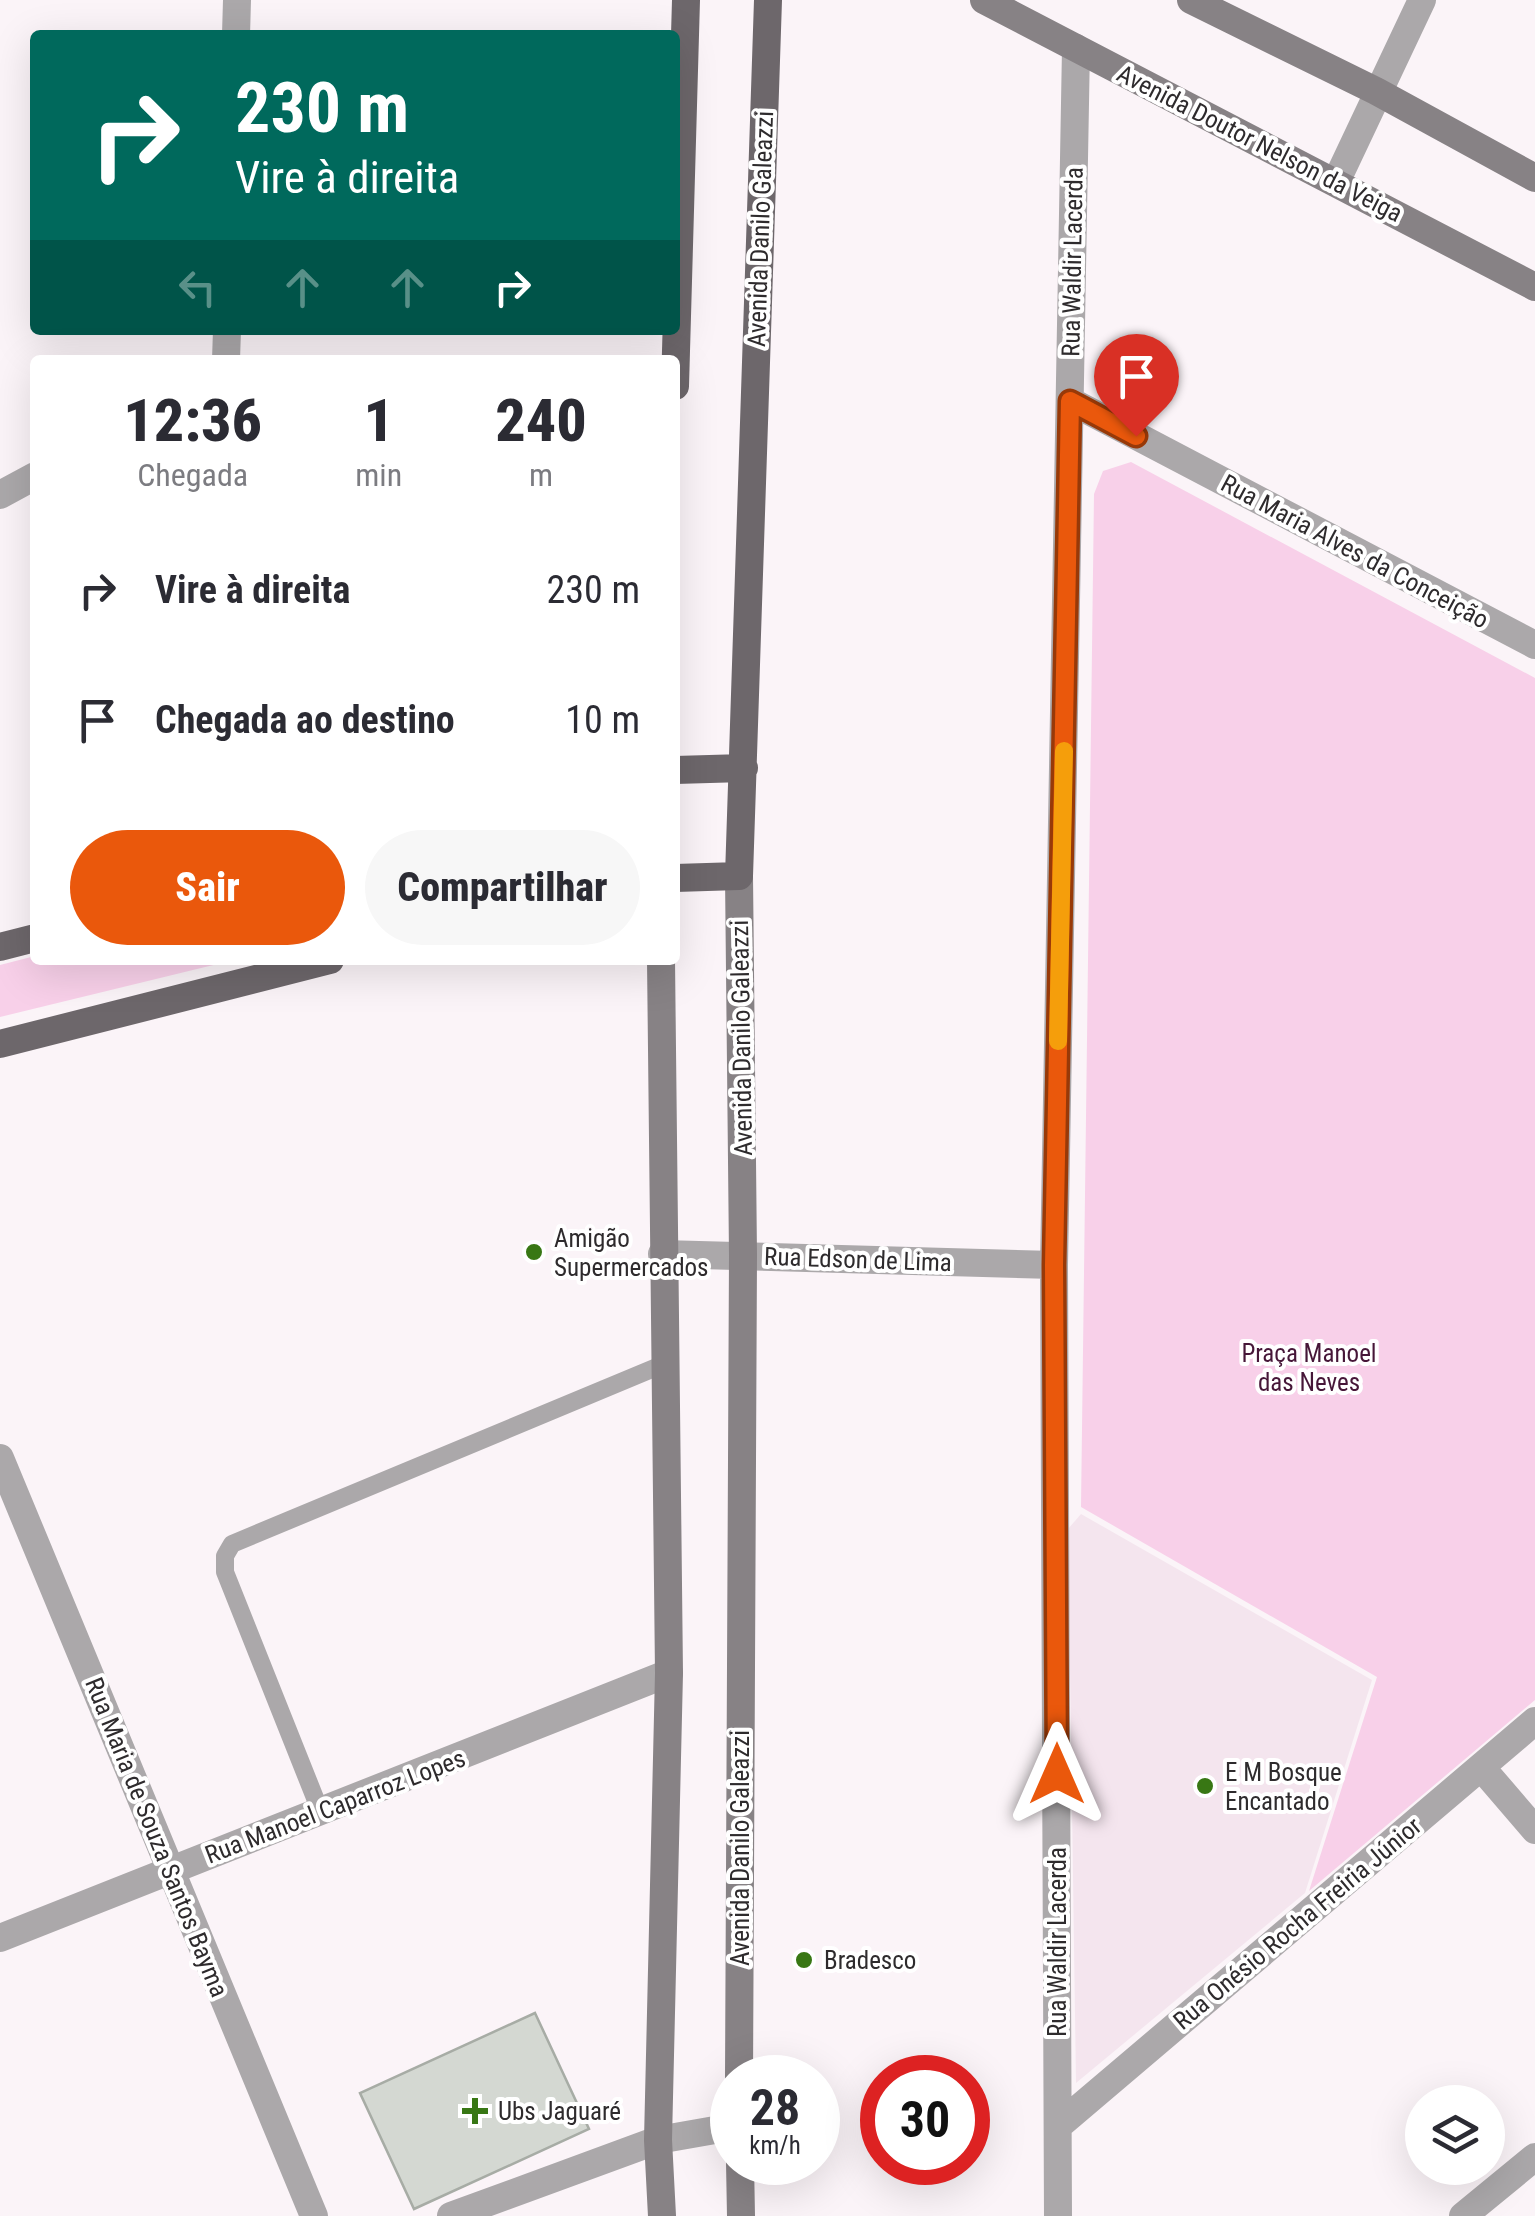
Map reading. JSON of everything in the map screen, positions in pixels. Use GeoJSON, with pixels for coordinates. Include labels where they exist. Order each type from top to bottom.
{"type":"FeatureCollection","features":[{"type":"Feature","properties":{"kind":"main road"},"geometry":{"type":"LineString","coordinates":[[680,211],[686,0]]}},
{"type":"Feature","properties":{"kind":"main road","name":"Avenida Danilo Galeazzi"},"geometry":{"type":"LineString","coordinates":[[739,2055],[743,1255],[739,876],[768,0]]}},
{"type":"Feature","properties":{"kind":"main road","name":"Avenida Doutor Nelson da Veiga"},"geometry":{"type":"LineString","coordinates":[[984,0],[1535,287]]}},
{"type":"Feature","properties":{"kind":"main road"},"geometry":{"type":"LineString","coordinates":[[1191,0],[1376,91],[1535,178]]}},
{"type":"Feature","properties":{"kind":"main road"},"geometry":{"type":"LineString","coordinates":[[680,770],[744,768]]}},
{"type":"Feature","properties":{"kind":"main road"},"geometry":{"type":"LineString","coordinates":[[680,878],[739,876]]}},
{"type":"Feature","properties":{"kind":"main road"},"geometry":{"type":"LineString","coordinates":[[0,947],[30,939]]}},
{"type":"Feature","properties":{"kind":"main road"},"geometry":{"type":"LineString","coordinates":[[0,1044],[310,965]]}},
{"type":"Feature","properties":{"kind":"main road"},"geometry":{"type":"LineString","coordinates":[[661,965],[669,1673],[658,2140],[662,2216]]}},
{"type":"Feature","properties":{"kind":"main road"},"geometry":{"type":"LineString","coordinates":[[741,2185],[742,2216]]}},
{"type":"Feature","properties":{"kind":"street"},"geometry":{"type":"LineString","coordinates":[[236,30],[237,0]]}},
{"type":"Feature","properties":{"kind":"street"},"geometry":{"type":"LineString","coordinates":[[1336,182],[1422,0]]}},
{"type":"Feature","properties":{"kind":"street","name":"Rua Waldir Lacerda"},"geometry":{"type":"LineString","coordinates":[[1058,2216],[1054,1265],[1076,48]]}},
{"type":"Feature","properties":{"kind":"street","name":"Rua Maria Alves da Conceição"},"geometry":{"type":"LineString","coordinates":[[1070,401],[1535,645]]}},
{"type":"Feature","properties":{"kind":"street"},"geometry":{"type":"LineString","coordinates":[[0,495],[30,479]]}},
{"type":"Feature","properties":{"kind":"street","name":"Rua Edson de Lima"},"geometry":{"type":"LineString","coordinates":[[662,1254],[1054,1265]]}},
{"type":"Feature","properties":{"kind":"street","name":"Rua Maria de Souza Santos Bayma"},"geometry":{"type":"LineString","coordinates":[[0,1458],[314,2216]]}},
{"type":"Feature","properties":{"kind":"street","name":"Rua Manoel Caparroz Lopes"},"geometry":{"type":"LineString","coordinates":[[0,1938],[669,1673]]}},
{"type":"Feature","properties":{"kind":"street","name":"Rua Onésio Rocha Freiria Júnior"},"geometry":{"type":"LineString","coordinates":[[1058,2126],[1535,1721]]}},
{"type":"Feature","properties":{"kind":"street"},"geometry":{"type":"LineString","coordinates":[[1480,1768],[1535,1830]]}},
{"type":"Feature","properties":{"kind":"street"},"geometry":{"type":"LineString","coordinates":[[450,2216],[658,2140],[710,2131]]}},
{"type":"Feature","properties":{"kind":"street"},"geometry":{"type":"LineString","coordinates":[[1463,2216],[1535,2156]]}},
{"type":"Feature","properties":{"kind":"lane"},"geometry":{"type":"LineString","coordinates":[[320,1813],[225,1572],[225,1556],[232,1544],[664,1364]]}},
{"type":"Feature","properties":{"kind":"shaded area","name":"E M Bosque Encantado"},"geometry":{"type":"Polygon","coordinates":[[[1081,1514],[1372,1680],[1305,1893],[1076,2083],[1068,1529],[1081,1514]]]}},
{"type":"Feature","properties":{"kind":"green space","name":"Praça Manoel das Neves"},"geometry":{"type":"Polygon","coordinates":[[[1131,462],[1535,678],[1535,1700],[1309,1891],[1377,1677],[1081,1507],[1094,494],[1103,471],[1131,462]]]}},
{"type":"Feature","properties":{"kind":"green space"},"geometry":{"type":"Polygon","coordinates":[[[30,957],[30,965],[213,965],[0,1017],[0,965],[30,957]]]}},
{"type":"Feature","properties":{"kind":"building","name":"Ubs Jaguaré"},"geometry":{"type":"Polygon","coordinates":[[[535,2013],[589,2129],[414,2209],[360,2093],[535,2013]]]}},
{"type":"Feature","properties":{"kind":"slow traffic"},"geometry":{"type":"LineString","coordinates":[[1058,1041],[1064,751]]}},
{"type":"Feature","properties":{"kind":"place","name":"Amigão Supermercados"},"geometry":{"type":"Point","coordinates":[534,1252]}},
{"type":"Feature","properties":{"kind":"place","name":"E M Bosque Encantado"},"geometry":{"type":"Point","coordinates":[1205,1786]}},
{"type":"Feature","properties":{"kind":"place","name":"Bradesco"},"geometry":{"type":"Point","coordinates":[804,1960]}},
{"type":"Feature","properties":{"kind":"place","name":"Ubs Jaguaré"},"geometry":{"type":"Point","coordinates":[475,2111]}},
{"type":"Feature","properties":{"kind":"route"},"geometry":{"type":"LineString","coordinates":[[1057,1774],[1054,1265],[1070,401],[1136,436]]}}]}
